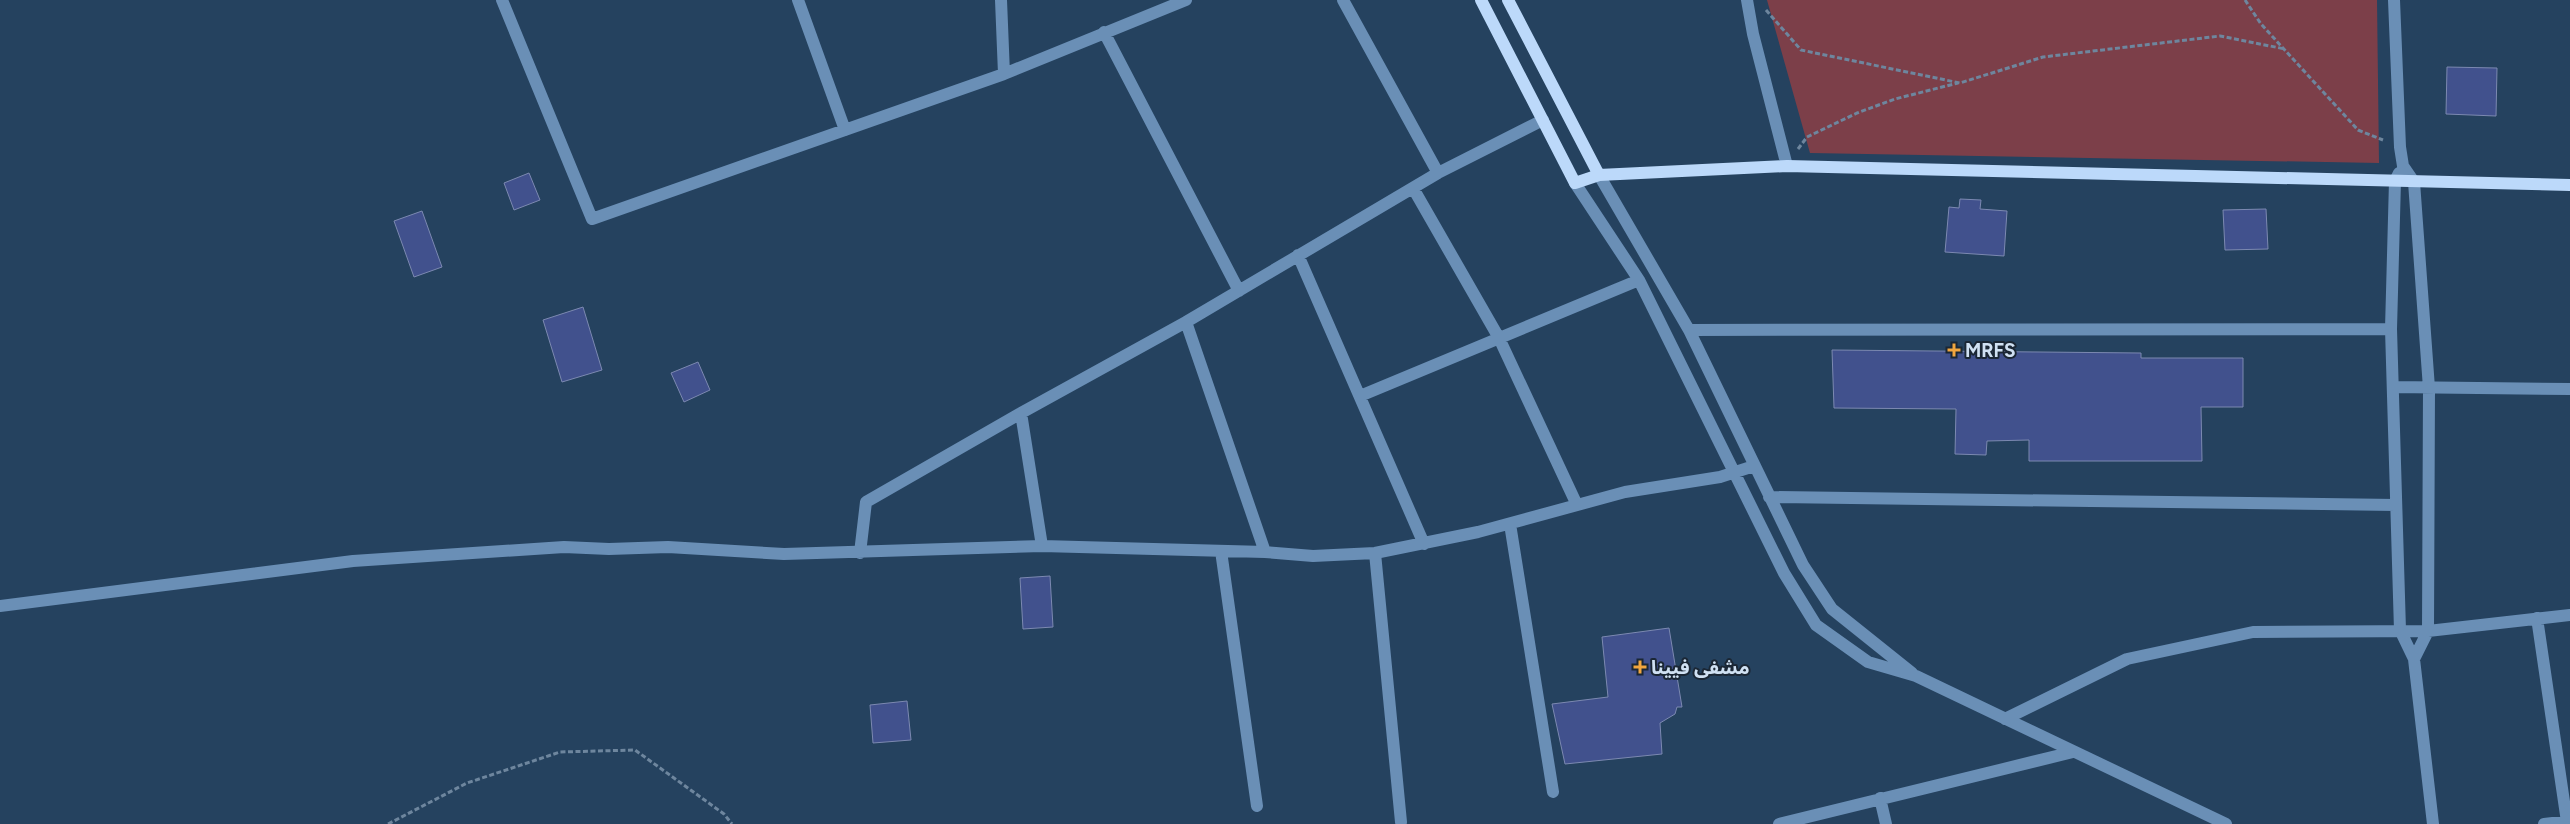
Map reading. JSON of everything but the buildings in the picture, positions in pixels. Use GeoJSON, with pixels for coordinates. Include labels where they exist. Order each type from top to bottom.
{"type":"FeatureCollection","features":[{"type":"Feature","properties":{"kind":"main road"},"geometry":{"type":"LineString","coordinates":[[1481,0],[1575,183],[1599,175],[1787,166],[2570,185]]}},
{"type":"Feature","properties":{"kind":"main road"},"geometry":{"type":"LineString","coordinates":[[1508,0],[1599,175]]}},
{"type":"Feature","properties":{"kind":"street"},"geometry":{"type":"LineString","coordinates":[[502,0],[592,219],[1004,74],[1186,0]]}},
{"type":"Feature","properties":{"kind":"street"},"geometry":{"type":"LineString","coordinates":[[798,0],[845,130]]}},
{"type":"Feature","properties":{"kind":"street"},"geometry":{"type":"LineString","coordinates":[[1002,0],[1004,74]]}},
{"type":"Feature","properties":{"kind":"street"},"geometry":{"type":"LineString","coordinates":[[1343,0],[1438,173]]}},
{"type":"Feature","properties":{"kind":"street"},"geometry":{"type":"LineString","coordinates":[[1747,0],[1753,34],[1787,166]]}},
{"type":"Feature","properties":{"kind":"street"},"geometry":{"type":"LineString","coordinates":[[2394,0],[2400,147],[2403,166],[2414,182],[2429,388],[2428,631],[2414,659]]}},
{"type":"Feature","properties":{"kind":"street"},"geometry":{"type":"LineString","coordinates":[[1104,32],[1239,291]]}},
{"type":"Feature","properties":{"kind":"street"},"geometry":{"type":"LineString","coordinates":[[860,553],[866,502],[1021,413],[1186,322],[1438,173],[1543,120]]}},
{"type":"Feature","properties":{"kind":"street"},"geometry":{"type":"LineString","coordinates":[[2403,166],[2395,181],[2391,329],[2400,630],[2414,659],[2433,824]]}},
{"type":"Feature","properties":{"kind":"street"},"geometry":{"type":"LineString","coordinates":[[1599,175],[1689,330],[1802,565],[1832,609],[1916,676]]}},
{"type":"Feature","properties":{"kind":"street"},"geometry":{"type":"LineString","coordinates":[[1575,183],[1639,280],[1784,574],[1816,626],[1868,662],[1916,676],[2226,824]]}},
{"type":"Feature","properties":{"kind":"street"},"geometry":{"type":"LineString","coordinates":[[1413,188],[1499,338],[1578,505]]}},
{"type":"Feature","properties":{"kind":"street"},"geometry":{"type":"LineString","coordinates":[[1298,256],[1424,544]]}},
{"type":"Feature","properties":{"kind":"street"},"geometry":{"type":"LineString","coordinates":[[1360,396],[1639,280]]}},
{"type":"Feature","properties":{"kind":"street"},"geometry":{"type":"LineString","coordinates":[[1186,322],[1265,552]]}},
{"type":"Feature","properties":{"kind":"street"},"geometry":{"type":"LineString","coordinates":[[1689,330],[2391,329]]}},
{"type":"Feature","properties":{"kind":"street"},"geometry":{"type":"LineString","coordinates":[[2392,387],[2570,389]]}},
{"type":"Feature","properties":{"kind":"street"},"geometry":{"type":"LineString","coordinates":[[1021,413],[1042,546]]}},
{"type":"Feature","properties":{"kind":"street"},"geometry":{"type":"LineString","coordinates":[[0,606],[353,561],[564,547],[609,549],[668,547],[784,554],[1042,546],[1265,552],[1313,556],[1375,553],[1510,524],[1658,486],[1703,481],[1734,474],[1754,466]]}},
{"type":"Feature","properties":{"kind":"street"},"geometry":{"type":"LineString","coordinates":[[1768,496],[2396,505]]}},
{"type":"Feature","properties":{"kind":"street"},"geometry":{"type":"LineString","coordinates":[[1510,524],[1553,792]]}},
{"type":"Feature","properties":{"kind":"street"},"geometry":{"type":"LineString","coordinates":[[1221,551],[1257,806]]}},
{"type":"Feature","properties":{"kind":"street"},"geometry":{"type":"LineString","coordinates":[[1375,553],[1401,822]]}},
{"type":"Feature","properties":{"kind":"street"},"geometry":{"type":"LineString","coordinates":[[2005,719],[2127,659],[2253,632],[2428,631],[2570,615]]}},
{"type":"Feature","properties":{"kind":"street"},"geometry":{"type":"LineString","coordinates":[[2537,618],[2568,822],[2544,824]]}},
{"type":"Feature","properties":{"kind":"street"},"geometry":{"type":"LineString","coordinates":[[1779,824],[2073,752]]}},
{"type":"Feature","properties":{"kind":"street"},"geometry":{"type":"LineString","coordinates":[[1880,798],[1886,824]]}},
{"type":"Feature","properties":{"kind":"path"},"geometry":{"type":"LineString","coordinates":[[2245,0],[2261,24],[2358,130],[2400,147]]}},
{"type":"Feature","properties":{"kind":"path"},"geometry":{"type":"LineString","coordinates":[[1763,6],[1800,50],[1960,83]]}},
{"type":"Feature","properties":{"kind":"path"},"geometry":{"type":"LineString","coordinates":[[1787,166],[1806,138],[1857,113],[1895,99],[1960,83],[2043,56],[2220,36],[2285,49]]}},
{"type":"Feature","properties":{"kind":"path"},"geometry":{"type":"LineString","coordinates":[[388,824],[467,784],[560,752],[635,750],[724,814],[732,824]]}},
{"type":"Feature","properties":{"kind":"shaded area"},"geometry":{"type":"Polygon","coordinates":[[[1767,0],[2377,0],[2379,163],[1810,153],[1767,0]]]}},
{"type":"Feature","properties":{"kind":"place","name":"MRFS"},"geometry":{"type":"Point","coordinates":[1954,350]}},
{"type":"Feature","properties":{"kind":"place","name":"مشفى فيينا"},"geometry":{"type":"Point","coordinates":[1640,667]}}]}
